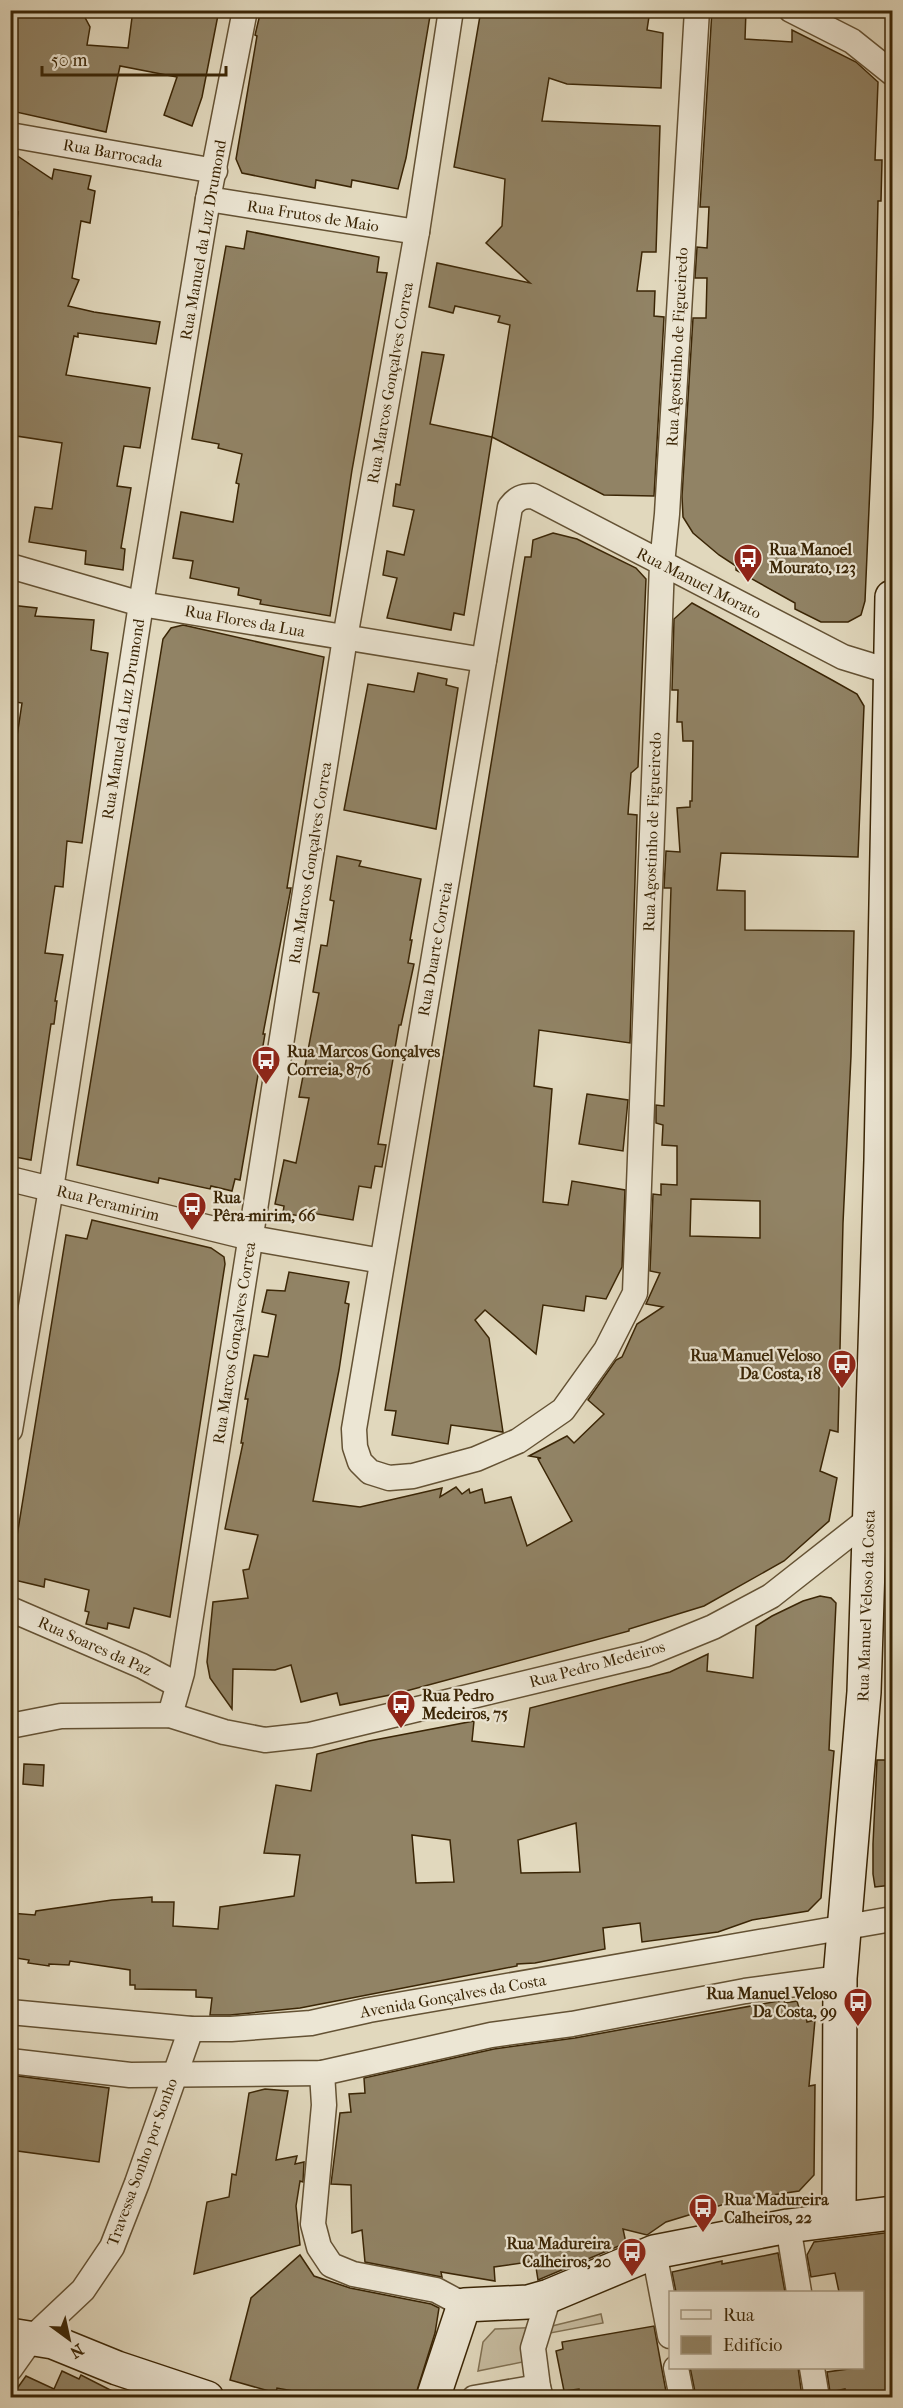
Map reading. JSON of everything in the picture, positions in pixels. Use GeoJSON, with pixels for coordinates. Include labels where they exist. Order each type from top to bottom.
{"type":"FeatureCollection","features":[{"type":"Feature","properties":{"kind":"main road","name":"Rua Manuel Veloso da Costa"},"geometry":{"type":"LineString","coordinates":[[839,2218],[840,1978],[864,1692],[881,1160],[892,597]]}},
{"type":"Feature","properties":{"kind":"main road"},"geometry":{"type":"LineString","coordinates":[[434,2397],[464,2305],[528,2302],[549,2296],[654,2252],[788,2226],[892,2213]]}},
{"type":"Feature","properties":{"kind":"main road"},"geometry":{"type":"LineString","coordinates":[[21,2337],[53,2342],[172,2392],[207,2397]]}},
{"type":"Feature","properties":{"kind":"street","name":"Rua Manuel da Luz Drumond"},"geometry":{"type":"LineString","coordinates":[[10,1430],[51,1189],[141,604],[208,199],[246,10]]}},
{"type":"Feature","properties":{"kind":"street","name":"Rua Marcos Gonçalves Correa"},"geometry":{"type":"LineString","coordinates":[[170,1715],[178,1685],[345,638],[417,232],[451,10]]}},
{"type":"Feature","properties":{"kind":"street","name":"Rua Agostinho de Figueiredo"},"geometry":{"type":"LineString","coordinates":[[360,1462],[370,1472],[389,1478],[413,1476],[476,1459],[518,1441],[563,1410],[606,1350],[635,1293],[662,564],[667,514],[697,10]]}},
{"type":"Feature","properties":{"kind":"street"},"geometry":{"type":"LineString","coordinates":[[792,10],[852,41],[892,73]]}},
{"type":"Feature","properties":{"kind":"street","name":"Rua Barrocada"},"geometry":{"type":"LineString","coordinates":[[10,135],[215,171]]}},
{"type":"Feature","properties":{"kind":"street","name":"Rua Frutos de Maio"},"geometry":{"type":"LineString","coordinates":[[208,199],[417,232]]}},
{"type":"Feature","properties":{"kind":"street","name":"Rua Manuel Morato"},"geometry":{"type":"LineString","coordinates":[[510,507],[515,500],[524,496],[533,496],[843,657],[891,672]]}},
{"type":"Feature","properties":{"kind":"street","name":"Rua Duarte Correia"},"geometry":{"type":"LineString","coordinates":[[360,1462],[355,1447],[354,1429],[510,507]]}},
{"type":"Feature","properties":{"kind":"street","name":"Rua Flores da Lua"},"geometry":{"type":"LineString","coordinates":[[10,566],[141,604],[484,660]]}},
{"type":"Feature","properties":{"kind":"street","name":"Rua Peramirim"},"geometry":{"type":"LineString","coordinates":[[10,1179],[251,1238],[382,1261]]}},
{"type":"Feature","properties":{"kind":"street","name":"Rua Pedro Medeiros"},"geometry":{"type":"LineString","coordinates":[[10,1726],[61,1716],[170,1715],[224,1732],[265,1740],[310,1735],[647,1654],[713,1627],[771,1596],[869,1519]]}},
{"type":"Feature","properties":{"kind":"street","name":"Rua Soares da Paz"},"geometry":{"type":"LineString","coordinates":[[10,1609],[142,1666],[178,1685]]}},
{"type":"Feature","properties":{"kind":"street","name":"Avenida Gonçalves da Costa"},"geometry":{"type":"LineString","coordinates":[[10,2012],[191,2029],[231,2029],[311,2023],[381,2008],[892,1919]]}},
{"type":"Feature","properties":{"kind":"street"},"geometry":{"type":"LineString","coordinates":[[10,2061],[130,2075],[322,2073],[491,2035],[572,2024],[746,1991],[840,1978]]}},
{"type":"Feature","properties":{"kind":"street","name":"Travessa Sonho por Sonho"},"geometry":{"type":"LineString","coordinates":[[10,2370],[21,2337],[83,2290],[112,2247],[191,2029]]}},
{"type":"Feature","properties":{"kind":"street"},"geometry":{"type":"LineString","coordinates":[[322,2073],[324,2105],[313,2224],[319,2247],[331,2265],[353,2274],[436,2289],[464,2305]]}},
{"type":"Feature","properties":{"kind":"street"},"geometry":{"type":"LineString","coordinates":[[788,2226],[799,2291]]}},
{"type":"Feature","properties":{"kind":"street"},"geometry":{"type":"LineString","coordinates":[[654,2252],[669,2332]]}},
{"type":"Feature","properties":{"kind":"street"},"geometry":{"type":"LineString","coordinates":[[474,2397],[539,2392],[533,2348],[549,2296]]}},
{"type":"Feature","properties":{"kind":"street"},"geometry":{"type":"LineString","coordinates":[[676,2369],[682,2397]]}},
{"type":"Feature","properties":{"kind":"street"},"geometry":{"type":"LineString","coordinates":[[812,2369],[817,2397]]}},
{"type":"Feature","properties":{"kind":"shaded area"},"geometry":{"type":"Polygon","coordinates":[[[601,2314],[603,2323],[534,2336],[537,2359],[478,2371],[483,2342],[495,2329],[548,2327],[601,2314]]]}},
{"type":"Feature","properties":{"kind":"building"},"geometry":{"type":"Polygon","coordinates":[[[10,10],[81,10],[90,27],[87,45],[128,48],[133,10],[219,10],[202,97],[192,126],[164,115],[177,77],[120,66],[106,132],[16,112],[17,105],[10,105],[10,10]]]}},
{"type":"Feature","properties":{"kind":"building"},"geometry":{"type":"Polygon","coordinates":[[[261,10],[431,10],[406,158],[398,189],[352,180],[351,187],[316,180],[315,188],[242,173],[236,159],[261,10]]]}},
{"type":"Feature","properties":{"kind":"building"},"geometry":{"type":"Polygon","coordinates":[[[481,10],[530,10],[552,15],[553,10],[650,10],[647,30],[663,33],[661,88],[567,84],[549,78],[542,121],[660,126],[656,252],[642,252],[637,291],[655,291],[654,316],[664,317],[654,496],[604,495],[492,437],[510,325],[498,322],[500,316],[455,306],[453,313],[429,307],[437,263],[530,283],[486,243],[502,226],[505,179],[454,167],[481,10]]]}},
{"type":"Feature","properties":{"kind":"building"},"geometry":{"type":"Polygon","coordinates":[[[712,10],[746,10],[745,39],[792,42],[792,30],[856,62],[878,82],[875,160],[882,160],[881,201],[878,201],[873,417],[865,601],[861,615],[848,622],[821,622],[795,609],[795,603],[736,570],[736,566],[693,533],[683,517],[682,496],[693,318],[706,318],[707,278],[695,278],[697,247],[707,248],[709,207],[700,207],[712,10]]]}},
{"type":"Feature","properties":{"kind":"building"},"geometry":{"type":"Polygon","coordinates":[[[10,151],[52,179],[54,169],[91,176],[88,189],[95,191],[90,223],[81,221],[72,278],[79,280],[68,306],[160,322],[156,344],[78,333],[78,337],[74,336],[66,375],[150,388],[140,448],[124,446],[117,486],[131,488],[121,548],[125,549],[123,570],[85,564],[86,551],[29,542],[35,507],[52,509],[62,443],[10,435],[13,413],[10,412],[10,288],[18,212],[10,211],[10,151]]]}},
{"type":"Feature","properties":{"kind":"building"},"geometry":{"type":"Polygon","coordinates":[[[247,231],[379,257],[377,272],[387,273],[352,470],[330,616],[260,604],[261,600],[238,595],[239,588],[190,578],[193,561],[173,558],[181,512],[233,522],[239,484],[236,483],[242,454],[218,448],[219,444],[192,439],[226,246],[244,249],[247,231]]]}},
{"type":"Feature","properties":{"kind":"building"},"geometry":{"type":"Polygon","coordinates":[[[422,352],[444,355],[430,424],[492,437],[464,615],[454,613],[451,630],[387,618],[397,578],[383,575],[387,551],[404,555],[414,510],[393,506],[396,484],[400,485],[422,352]]]}},
{"type":"Feature","properties":{"kind":"building"},"geometry":{"type":"Polygon","coordinates":[[[553,533],[577,539],[636,568],[646,579],[638,767],[631,773],[628,814],[637,815],[630,1043],[539,1030],[534,1086],[552,1089],[543,1202],[568,1205],[572,1181],[625,1190],[622,1267],[606,1299],[586,1296],[584,1311],[543,1305],[536,1354],[485,1310],[475,1320],[489,1338],[503,1432],[451,1425],[448,1444],[392,1435],[396,1411],[385,1410],[525,557],[531,557],[533,540],[553,533]]]}},
{"type":"Feature","properties":{"kind":"building"},"geometry":{"type":"Polygon","coordinates":[[[692,603],[857,694],[864,706],[858,857],[721,853],[717,890],[745,891],[745,930],[854,931],[838,1432],[830,1430],[820,1471],[837,1478],[829,1521],[784,1561],[704,1606],[629,1629],[629,1631],[395,1694],[340,1705],[337,1693],[301,1702],[291,1665],[275,1670],[233,1669],[232,1709],[210,1678],[207,1662],[213,1602],[248,1598],[243,1570],[249,1569],[258,1535],[225,1529],[243,1443],[241,1443],[248,1399],[245,1399],[254,1355],[268,1357],[276,1315],[262,1312],[267,1290],[285,1291],[289,1272],[349,1282],[345,1303],[349,1304],[339,1370],[313,1501],[360,1507],[442,1488],[440,1497],[456,1487],[462,1494],[469,1489],[470,1493],[482,1489],[485,1503],[511,1497],[527,1546],[572,1521],[538,1459],[541,1458],[529,1456],[567,1436],[574,1443],[604,1414],[588,1400],[616,1360],[622,1357],[637,1324],[663,1307],[646,1304],[660,1273],[650,1271],[653,1194],[661,1195],[661,1184],[677,1185],[677,1146],[662,1145],[663,1125],[656,1123],[656,1105],[664,1106],[671,888],[664,888],[666,851],[680,852],[677,808],[690,807],[690,801],[692,801],[693,741],[683,741],[682,722],[677,722],[678,690],[672,690],[674,619],[692,603]],[[691,1199],[690,1236],[760,1238],[760,1201],[691,1199]]]}},
{"type":"Feature","properties":{"kind":"building"},"geometry":{"type":"Polygon","coordinates":[[[10,605],[37,608],[35,616],[94,620],[91,650],[108,653],[82,843],[67,841],[63,887],[55,886],[45,953],[63,955],[31,1160],[10,1156],[10,742],[16,743],[22,703],[10,701],[10,605]]]}},
{"type":"Feature","properties":{"kind":"building"},"geometry":{"type":"Polygon","coordinates":[[[183,625],[324,657],[287,888],[291,888],[263,1034],[265,1034],[240,1180],[235,1179],[232,1191],[211,1186],[210,1189],[159,1178],[158,1183],[77,1165],[163,639],[171,628],[183,625]]]}},
{"type":"Feature","properties":{"kind":"building"},"geometry":{"type":"Polygon","coordinates":[[[418,673],[447,679],[446,685],[458,688],[436,829],[344,810],[368,684],[414,692],[418,673]]]}},
{"type":"Feature","properties":{"kind":"building"},"geometry":{"type":"Polygon","coordinates":[[[337,856],[361,861],[359,866],[421,879],[408,963],[414,964],[401,1025],[399,1025],[378,1144],[386,1145],[382,1167],[375,1166],[371,1188],[359,1186],[353,1220],[306,1212],[305,1217],[283,1213],[284,1206],[275,1204],[284,1160],[296,1163],[309,1098],[299,1097],[319,993],[313,992],[321,945],[327,946],[334,901],[330,900],[337,856]]]}},
{"type":"Feature","properties":{"kind":"building"},"geometry":{"type":"Polygon","coordinates":[[[587,1094],[628,1100],[623,1151],[579,1144],[587,1094]]]}},
{"type":"Feature","properties":{"kind":"building"},"geometry":{"type":"Polygon","coordinates":[[[92,1220],[211,1248],[224,1257],[225,1264],[170,1617],[134,1608],[129,1628],[108,1623],[107,1629],[86,1624],[89,1612],[85,1611],[89,1590],[45,1579],[44,1587],[10,1579],[66,1235],[87,1239],[92,1220]]]}},
{"type":"Feature","properties":{"kind":"building"},"geometry":{"type":"Polygon","coordinates":[[[820,1596],[831,1598],[836,1603],[829,1750],[834,1751],[821,1898],[808,1911],[752,1920],[718,1932],[642,1942],[640,1923],[603,1928],[605,1949],[535,1963],[517,1964],[517,1966],[300,2008],[230,2015],[210,2015],[212,1998],[196,1997],[196,1990],[135,1989],[135,1985],[130,1985],[130,1970],[70,1961],[69,1965],[49,1964],[49,1966],[10,1957],[10,1913],[35,1915],[36,1911],[112,1900],[152,1897],[152,1902],[174,1902],[173,1926],[218,1929],[220,1907],[294,1896],[300,1855],[264,1853],[276,1785],[311,1791],[317,1754],[369,1741],[474,1721],[472,1741],[524,1747],[530,1708],[670,1672],[708,1654],[707,1671],[753,1678],[756,1626],[803,1601],[820,1596]],[[576,1823],[518,1840],[521,1873],[580,1872],[576,1823]],[[412,1835],[416,1883],[454,1882],[450,1840],[412,1835]]]}},
{"type":"Feature","properties":{"kind":"building"},"geometry":{"type":"Polygon","coordinates":[[[877,1760],[892,1760],[892,1885],[875,1887],[873,1844],[877,1760]]]}},
{"type":"Feature","properties":{"kind":"building"},"geometry":{"type":"Polygon","coordinates":[[[24,1764],[44,1765],[43,1786],[23,1784],[24,1764]]]}},
{"type":"Feature","properties":{"kind":"building"},"geometry":{"type":"Polygon","coordinates":[[[784,2000],[785,2003],[797,2001],[799,2008],[804,2007],[807,2022],[815,2020],[809,2086],[815,2085],[814,2175],[799,2191],[725,2202],[725,2204],[666,2222],[647,2235],[623,2229],[626,2243],[538,2280],[535,2261],[494,2267],[495,2281],[441,2272],[442,2277],[365,2262],[362,2230],[352,2233],[351,2185],[331,2184],[340,2113],[351,2112],[349,2094],[365,2093],[364,2078],[494,2049],[575,2038],[784,2000]]]}},
{"type":"Feature","properties":{"kind":"building"},"geometry":{"type":"Polygon","coordinates":[[[10,2075],[109,2088],[99,2162],[10,2150],[10,2075]]]}},
{"type":"Feature","properties":{"kind":"building"},"geometry":{"type":"Polygon","coordinates":[[[265,2089],[288,2091],[276,2160],[297,2156],[295,2164],[304,2162],[303,2182],[300,2181],[296,2206],[300,2245],[194,2274],[207,2202],[229,2197],[232,2174],[236,2175],[249,2093],[265,2089]]]}},
{"type":"Feature","properties":{"kind":"building"},"geometry":{"type":"Polygon","coordinates":[[[892,2232],[892,2397],[846,2397],[845,2389],[830,2392],[827,2372],[864,2369],[864,2291],[839,2291],[835,2273],[811,2277],[807,2255],[814,2242],[892,2232]]]}},
{"type":"Feature","properties":{"kind":"building"},"geometry":{"type":"Polygon","coordinates":[[[778,2253],[785,2291],[676,2291],[672,2272],[722,2261],[722,2264],[778,2253]]]}},
{"type":"Feature","properties":{"kind":"building"},"geometry":{"type":"Polygon","coordinates":[[[300,2255],[314,2276],[350,2288],[431,2304],[439,2308],[435,2333],[415,2397],[327,2397],[277,2388],[276,2393],[230,2380],[251,2298],[300,2255]]]}},
{"type":"Feature","properties":{"kind":"building"},"geometry":{"type":"Polygon","coordinates":[[[654,2326],[667,2397],[580,2397],[579,2389],[564,2391],[556,2351],[563,2349],[562,2342],[654,2326]]]}},
{"type":"Feature","properties":{"kind":"building"},"geometry":{"type":"Polygon","coordinates":[[[690,2369],[798,2369],[802,2397],[696,2397],[690,2369]]]}},
{"type":"Feature","properties":{"kind":"building"},"geometry":{"type":"Polygon","coordinates":[[[62,2371],[79,2379],[81,2375],[124,2397],[11,2397],[26,2376],[54,2389],[62,2371]]]}},
{"type":"Feature","properties":{"kind":"place","name":"Rua Manoel Mourato, 123"},"geometry":{"type":"Point","coordinates":[748,584]}},
{"type":"Feature","properties":{"kind":"place","name":"Rua Marcos Gonçalves Correia, 876"},"geometry":{"type":"Point","coordinates":[266,1086]}},
{"type":"Feature","properties":{"kind":"place","name":"Rua Pêra-mirim, 66"},"geometry":{"type":"Point","coordinates":[192,1232]}},
{"type":"Feature","properties":{"kind":"place","name":"Rua Manuel Veloso Da Costa, 18"},"geometry":{"type":"Point","coordinates":[842,1390]}},
{"type":"Feature","properties":{"kind":"place","name":"Rua Pedro Medeiros, 75"},"geometry":{"type":"Point","coordinates":[401,1730]}},
{"type":"Feature","properties":{"kind":"place","name":"Rua Manuel Veloso Da Costa, 99"},"geometry":{"type":"Point","coordinates":[858,2028]}},
{"type":"Feature","properties":{"kind":"place","name":"Rua Madureira Calheiros, 22"},"geometry":{"type":"Point","coordinates":[703,2234]}},
{"type":"Feature","properties":{"kind":"place","name":"Rua Madureira Calheiros, 20"},"geometry":{"type":"Point","coordinates":[632,2278]}}]}
